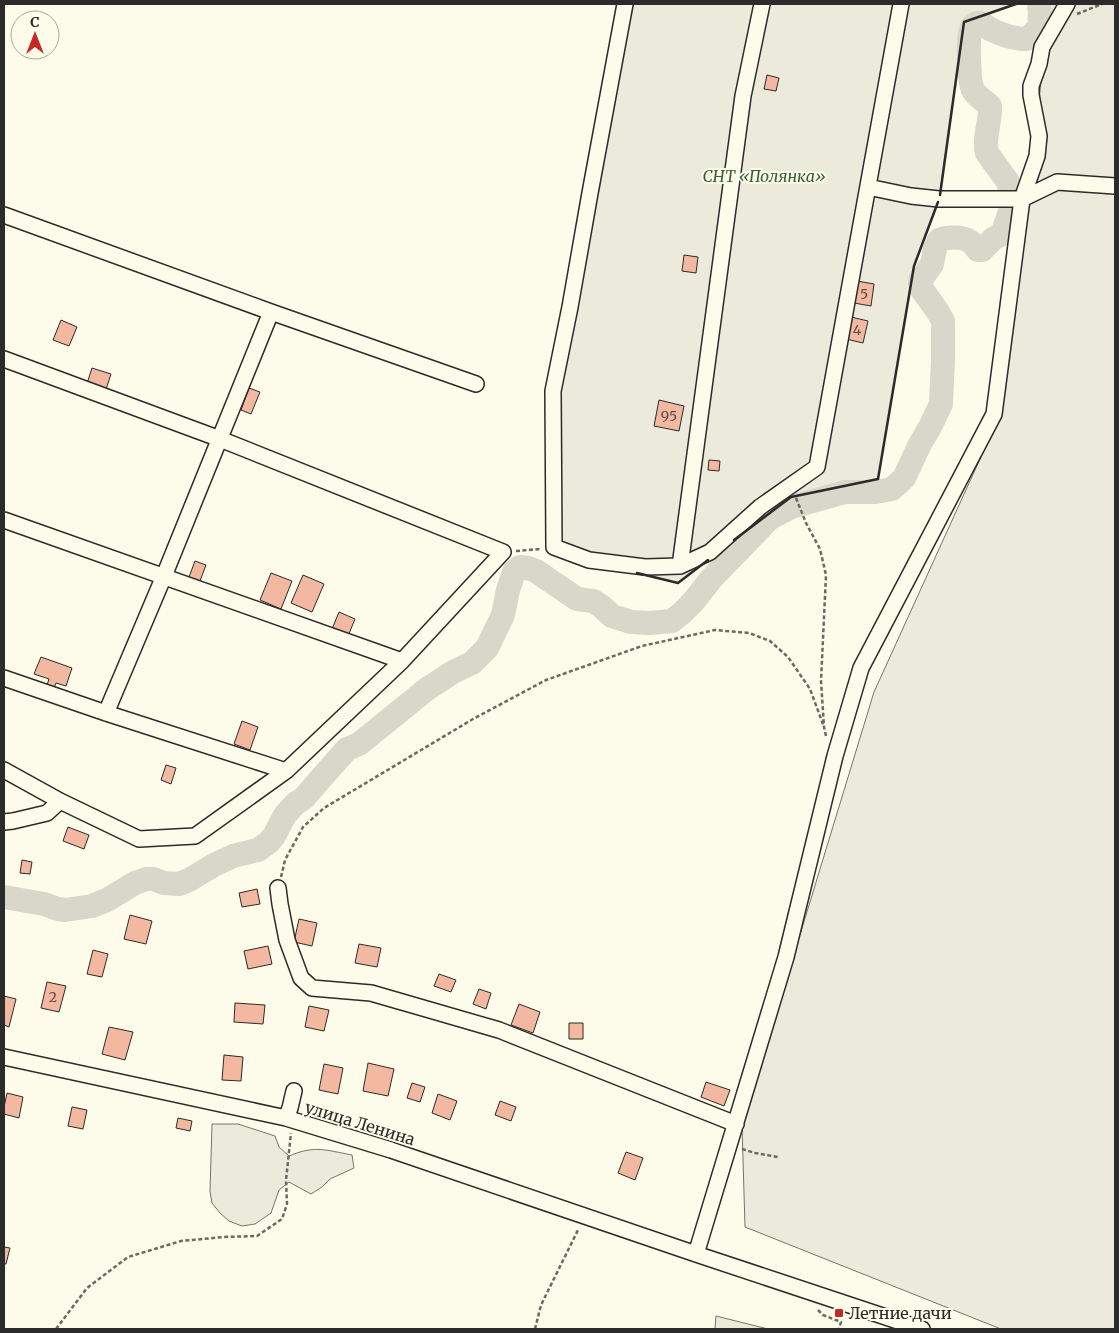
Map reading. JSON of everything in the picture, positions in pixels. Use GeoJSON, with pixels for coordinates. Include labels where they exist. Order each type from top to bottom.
{"type":"FeatureCollection","features":[{"type":"Feature","properties":{"kind":"street"},"geometry":{"type":"LineString","coordinates":[[625,4],[553,391],[554,548],[590,560],[645,567],[680,566],[710,552],[760,507],[817,467],[901,4]]}},
{"type":"Feature","properties":{"kind":"street"},"geometry":{"type":"LineString","coordinates":[[680,566],[743,96],[762,4]]}},
{"type":"Feature","properties":{"kind":"street"},"geometry":{"type":"LineString","coordinates":[[696,1254],[786,957],[834,756],[861,668],[994,414],[1022,199],[1037,156],[1039,136],[1031,86],[1039,64],[1042,47],[1064,8]]}},
{"type":"Feature","properties":{"kind":"street"},"geometry":{"type":"LineString","coordinates":[[868,187],[911,196],[939,199],[1022,199],[1058,182],[1115,186]]}},
{"type":"Feature","properties":{"kind":"street"},"geometry":{"type":"LineString","coordinates":[[4,215],[476,384]]}},
{"type":"Feature","properties":{"kind":"street"},"geometry":{"type":"LineString","coordinates":[[106,713],[164,576],[271,312]]}},
{"type":"Feature","properties":{"kind":"street"},"geometry":{"type":"LineString","coordinates":[[4,359],[220,439],[503,552],[402,661],[286,771],[194,836],[139,839],[60,801],[4,770]]}},
{"type":"Feature","properties":{"kind":"street"},"geometry":{"type":"LineString","coordinates":[[4,520],[402,661]]}},
{"type":"Feature","properties":{"kind":"street"},"geometry":{"type":"LineString","coordinates":[[4,678],[286,771]]}},
{"type":"Feature","properties":{"kind":"street"},"geometry":{"type":"LineString","coordinates":[[4,822],[47,812],[60,801]]}},
{"type":"Feature","properties":{"kind":"street"},"geometry":{"type":"LineString","coordinates":[[278,888],[287,940],[301,978],[312,988],[371,993],[499,1030],[736,1124]]}},
{"type":"Feature","properties":{"kind":"street","name":"улица Ленина"},"geometry":{"type":"LineString","coordinates":[[4,1057],[288,1119],[391,1150],[922,1329]]}},
{"type":"Feature","properties":{"kind":"street"},"geometry":{"type":"LineString","coordinates":[[288,1119],[294,1091]]}},
{"type":"Feature","properties":{"kind":"path"},"geometry":{"type":"LineString","coordinates":[[1064,8],[1076,15],[1102,4]]}},
{"type":"Feature","properties":{"kind":"path"},"geometry":{"type":"LineString","coordinates":[[798,501],[806,523],[820,549],[826,575],[821,680],[827,743]]}},
{"type":"Feature","properties":{"kind":"path"},"geometry":{"type":"LineString","coordinates":[[503,552],[554,548]]}},
{"type":"Feature","properties":{"kind":"path"},"geometry":{"type":"LineString","coordinates":[[278,888],[285,860],[303,827],[324,808],[465,724],[546,680],[642,646],[715,630],[749,633],[770,640],[788,657],[810,689],[824,727]]}},
{"type":"Feature","properties":{"kind":"path"},"geometry":{"type":"LineString","coordinates":[[56,1329],[87,1288],[128,1257],[181,1241],[257,1236],[282,1219],[287,1204],[286,1180],[291,1129],[288,1119]]}},
{"type":"Feature","properties":{"kind":"path"},"geometry":{"type":"LineString","coordinates":[[729,1145],[755,1153],[778,1157]]}},
{"type":"Feature","properties":{"kind":"path"},"geometry":{"type":"LineString","coordinates":[[535,1329],[541,1305],[585,1215]]}},
{"type":"Feature","properties":{"kind":"path"},"geometry":{"type":"LineString","coordinates":[[817,1308],[823,1315],[841,1322],[840,1329]]}},
{"type":"Feature","properties":{"kind":"green space","name":"СНТ «Полянка»"},"geometry":{"type":"Polygon","coordinates":[[[618,4],[1016,4],[964,22],[939,199],[914,266],[878,479],[791,497],[678,583],[551,554],[557,398],[618,4]]]}},
{"type":"Feature","properties":{"kind":"green space"},"geometry":{"type":"Polygon","coordinates":[[[1048,4],[1115,4],[1115,1329],[1001,1329],[745,1227],[742,1125],[874,692],[1000,415],[1031,190],[1048,4]]]}},
{"type":"Feature","properties":{"kind":"green space"},"geometry":{"type":"Polygon","coordinates":[[[212,1124],[238,1124],[275,1136],[279,1147],[289,1156],[306,1150],[327,1150],[352,1155],[354,1168],[330,1179],[311,1194],[289,1182],[279,1190],[271,1213],[255,1224],[242,1226],[229,1221],[212,1203],[210,1191],[212,1124]]]}},
{"type":"Feature","properties":{"kind":"green space"},"geometry":{"type":"Polygon","coordinates":[[[716,1316],[768,1329],[715,1329],[716,1316]]]}},
{"type":"Feature","properties":{"kind":"building"},"geometry":{"type":"Polygon","coordinates":[[[767,75],[779,78],[776,91],[764,89],[767,75]]]}},
{"type":"Feature","properties":{"kind":"building"},"geometry":{"type":"Polygon","coordinates":[[[684,255],[698,257],[696,273],[682,271],[684,255]]]}},
{"type":"Feature","properties":{"kind":"building"},"geometry":{"type":"Polygon","coordinates":[[[857,281],[874,284],[871,306],[854,303],[857,281]]]}},
{"type":"Feature","properties":{"kind":"building"},"geometry":{"type":"Polygon","coordinates":[[[851,317],[868,321],[863,343],[846,339],[851,317]]]}},
{"type":"Feature","properties":{"kind":"building"},"geometry":{"type":"Polygon","coordinates":[[[61,320],[77,327],[69,346],[53,340],[61,320]]]}},
{"type":"Feature","properties":{"kind":"building"},"geometry":{"type":"Polygon","coordinates":[[[92,368],[111,374],[102,402],[83,396],[92,368]]]}},
{"type":"Feature","properties":{"kind":"building"},"geometry":{"type":"Polygon","coordinates":[[[249,388],[260,392],[251,414],[241,410],[249,388]]]}},
{"type":"Feature","properties":{"kind":"building"},"geometry":{"type":"Polygon","coordinates":[[[659,400],[684,406],[679,431],[654,426],[659,400]]]}},
{"type":"Feature","properties":{"kind":"building"},"geometry":{"type":"Polygon","coordinates":[[[709,460],[720,461],[719,471],[708,470],[709,460]]]}},
{"type":"Feature","properties":{"kind":"building"},"geometry":{"type":"Polygon","coordinates":[[[195,561],[206,565],[200,581],[189,577],[195,561]]]}},
{"type":"Feature","properties":{"kind":"building"},"geometry":{"type":"Polygon","coordinates":[[[271,573],[292,581],[281,609],[260,600],[271,573]]]}},
{"type":"Feature","properties":{"kind":"building"},"geometry":{"type":"Polygon","coordinates":[[[303,575],[324,584],[312,612],[291,603],[303,575]]]}},
{"type":"Feature","properties":{"kind":"building"},"geometry":{"type":"Polygon","coordinates":[[[339,612],[355,619],[348,636],[332,629],[339,612]]]}},
{"type":"Feature","properties":{"kind":"building"},"geometry":{"type":"Polygon","coordinates":[[[41,657],[72,668],[66,686],[56,683],[54,688],[47,685],[49,679],[34,674],[41,657]]]}},
{"type":"Feature","properties":{"kind":"building"},"geometry":{"type":"Polygon","coordinates":[[[242,721],[258,727],[250,750],[234,744],[242,721]]]}},
{"type":"Feature","properties":{"kind":"building"},"geometry":{"type":"Polygon","coordinates":[[[166,765],[176,768],[171,784],[161,780],[166,765]]]}},
{"type":"Feature","properties":{"kind":"building"},"geometry":{"type":"Polygon","coordinates":[[[68,827],[89,835],[84,849],[63,841],[68,827]]]}},
{"type":"Feature","properties":{"kind":"building"},"geometry":{"type":"Polygon","coordinates":[[[22,860],[32,862],[30,874],[20,873],[22,860]]]}},
{"type":"Feature","properties":{"kind":"building"},"geometry":{"type":"Polygon","coordinates":[[[257,889],[260,904],[242,907],[239,893],[257,889]]]}},
{"type":"Feature","properties":{"kind":"building"},"geometry":{"type":"Polygon","coordinates":[[[130,915],[152,921],[146,944],[124,939],[130,915]]]}},
{"type":"Feature","properties":{"kind":"building"},"geometry":{"type":"Polygon","coordinates":[[[299,919],[317,923],[312,946],[294,942],[299,919]]]}},
{"type":"Feature","properties":{"kind":"building"},"geometry":{"type":"Polygon","coordinates":[[[359,944],[381,948],[377,967],[355,963],[359,944]]]}},
{"type":"Feature","properties":{"kind":"building"},"geometry":{"type":"Polygon","coordinates":[[[268,946],[272,964],[248,969],[244,951],[268,946]]]}},
{"type":"Feature","properties":{"kind":"building"},"geometry":{"type":"Polygon","coordinates":[[[93,950],[108,954],[102,977],[87,974],[93,950]]]}},
{"type":"Feature","properties":{"kind":"building"},"geometry":{"type":"Polygon","coordinates":[[[439,974],[456,980],[451,992],[434,986],[439,974]]]}},
{"type":"Feature","properties":{"kind":"building"},"geometry":{"type":"Polygon","coordinates":[[[47,982],[66,986],[59,1012],[41,1008],[47,982]]]}},
{"type":"Feature","properties":{"kind":"building"},"geometry":{"type":"Polygon","coordinates":[[[479,989],[491,993],[486,1009],[473,1004],[479,989]]]}},
{"type":"Feature","properties":{"kind":"building"},"geometry":{"type":"Polygon","coordinates":[[[4,996],[16,999],[9,1027],[4,1025],[4,996]]]}},
{"type":"Feature","properties":{"kind":"building"},"geometry":{"type":"Polygon","coordinates":[[[235,1003],[265,1005],[263,1024],[234,1022],[235,1003]]]}},
{"type":"Feature","properties":{"kind":"building"},"geometry":{"type":"Polygon","coordinates":[[[519,1004],[540,1012],[533,1033],[511,1025],[519,1004]]]}},
{"type":"Feature","properties":{"kind":"building"},"geometry":{"type":"Polygon","coordinates":[[[309,1006],[329,1010],[324,1031],[305,1027],[309,1006]]]}},
{"type":"Feature","properties":{"kind":"building"},"geometry":{"type":"Polygon","coordinates":[[[569,1023],[583,1023],[583,1039],[569,1039],[569,1023]]]}},
{"type":"Feature","properties":{"kind":"building"},"geometry":{"type":"Polygon","coordinates":[[[109,1027],[133,1032],[125,1060],[102,1054],[109,1027]]]}},
{"type":"Feature","properties":{"kind":"building"},"geometry":{"type":"Polygon","coordinates":[[[224,1055],[243,1057],[241,1081],[222,1080],[224,1055]]]}},
{"type":"Feature","properties":{"kind":"building"},"geometry":{"type":"Polygon","coordinates":[[[368,1063],[394,1069],[388,1096],[363,1091],[368,1063]]]}},
{"type":"Feature","properties":{"kind":"building"},"geometry":{"type":"Polygon","coordinates":[[[324,1064],[343,1068],[338,1094],[319,1090],[324,1064]]]}},
{"type":"Feature","properties":{"kind":"building"},"geometry":{"type":"Polygon","coordinates":[[[706,1082],[730,1090],[724,1106],[701,1097],[706,1082]]]}},
{"type":"Feature","properties":{"kind":"building"},"geometry":{"type":"Polygon","coordinates":[[[412,1083],[425,1087],[420,1102],[407,1098],[412,1083]]]}},
{"type":"Feature","properties":{"kind":"building"},"geometry":{"type":"Polygon","coordinates":[[[7,1093],[23,1097],[19,1118],[4,1114],[7,1093]]]}},
{"type":"Feature","properties":{"kind":"building"},"geometry":{"type":"Polygon","coordinates":[[[438,1094],[457,1101],[450,1120],[432,1113],[438,1094]]]}},
{"type":"Feature","properties":{"kind":"building"},"geometry":{"type":"Polygon","coordinates":[[[500,1101],[516,1107],[511,1121],[495,1115],[500,1101]]]}},
{"type":"Feature","properties":{"kind":"building"},"geometry":{"type":"Polygon","coordinates":[[[72,1107],[87,1110],[83,1129],[68,1126],[72,1107]]]}},
{"type":"Feature","properties":{"kind":"building"},"geometry":{"type":"Polygon","coordinates":[[[178,1118],[192,1121],[190,1131],[176,1128],[178,1118]]]}},
{"type":"Feature","properties":{"kind":"building"},"geometry":{"type":"Polygon","coordinates":[[[626,1152],[643,1158],[635,1180],[618,1173],[626,1152]]]}},
{"type":"Feature","properties":{"kind":"building"},"geometry":{"type":"Polygon","coordinates":[[[4,1247],[10,1248],[6,1264],[4,1264],[4,1247]]]}},
{"type":"Feature","properties":{"kind":"waterway"},"geometry":{"type":"LineString","coordinates":[[1011,194],[1008,182],[987,153],[986,141],[990,106],[976,95],[973,90],[970,78],[970,34],[972,27],[979,23],[1004,35],[1027,39],[1039,28],[1039,4]]}},
{"type":"Feature","properties":{"kind":"waterway"},"geometry":{"type":"LineString","coordinates":[[4,897],[65,910],[92,906],[146,879],[179,884],[233,856],[258,850],[269,842],[285,815],[295,804],[304,798],[347,749],[359,744],[427,689],[453,672],[472,663],[487,648],[503,615],[514,572],[520,567],[536,571],[577,599],[593,601],[612,616],[631,622],[672,621],[693,602],[712,578],[770,518],[791,507],[845,492],[876,492],[892,489],[904,478],[941,404],[943,321],[921,288],[920,281],[932,264],[939,240],[962,238],[966,239],[978,250],[982,250],[993,239],[1002,234],[1011,209],[1011,203]]}},
{"type":"Feature","properties":{"kind":"wall"},"geometry":{"type":"LineString","coordinates":[[940,195],[964,22],[1016,4]]}},
{"type":"Feature","properties":{"kind":"wall"},"geometry":{"type":"LineString","coordinates":[[734,540],[791,497],[878,479],[914,266],[938,202]]}},
{"type":"Feature","properties":{"kind":"wall"},"geometry":{"type":"LineString","coordinates":[[637,573],[678,583],[708,560]]}},
{"type":"Feature","properties":{"kind":"place","name":"Летние дачи"},"geometry":{"type":"Point","coordinates":[839,1313]}}]}
